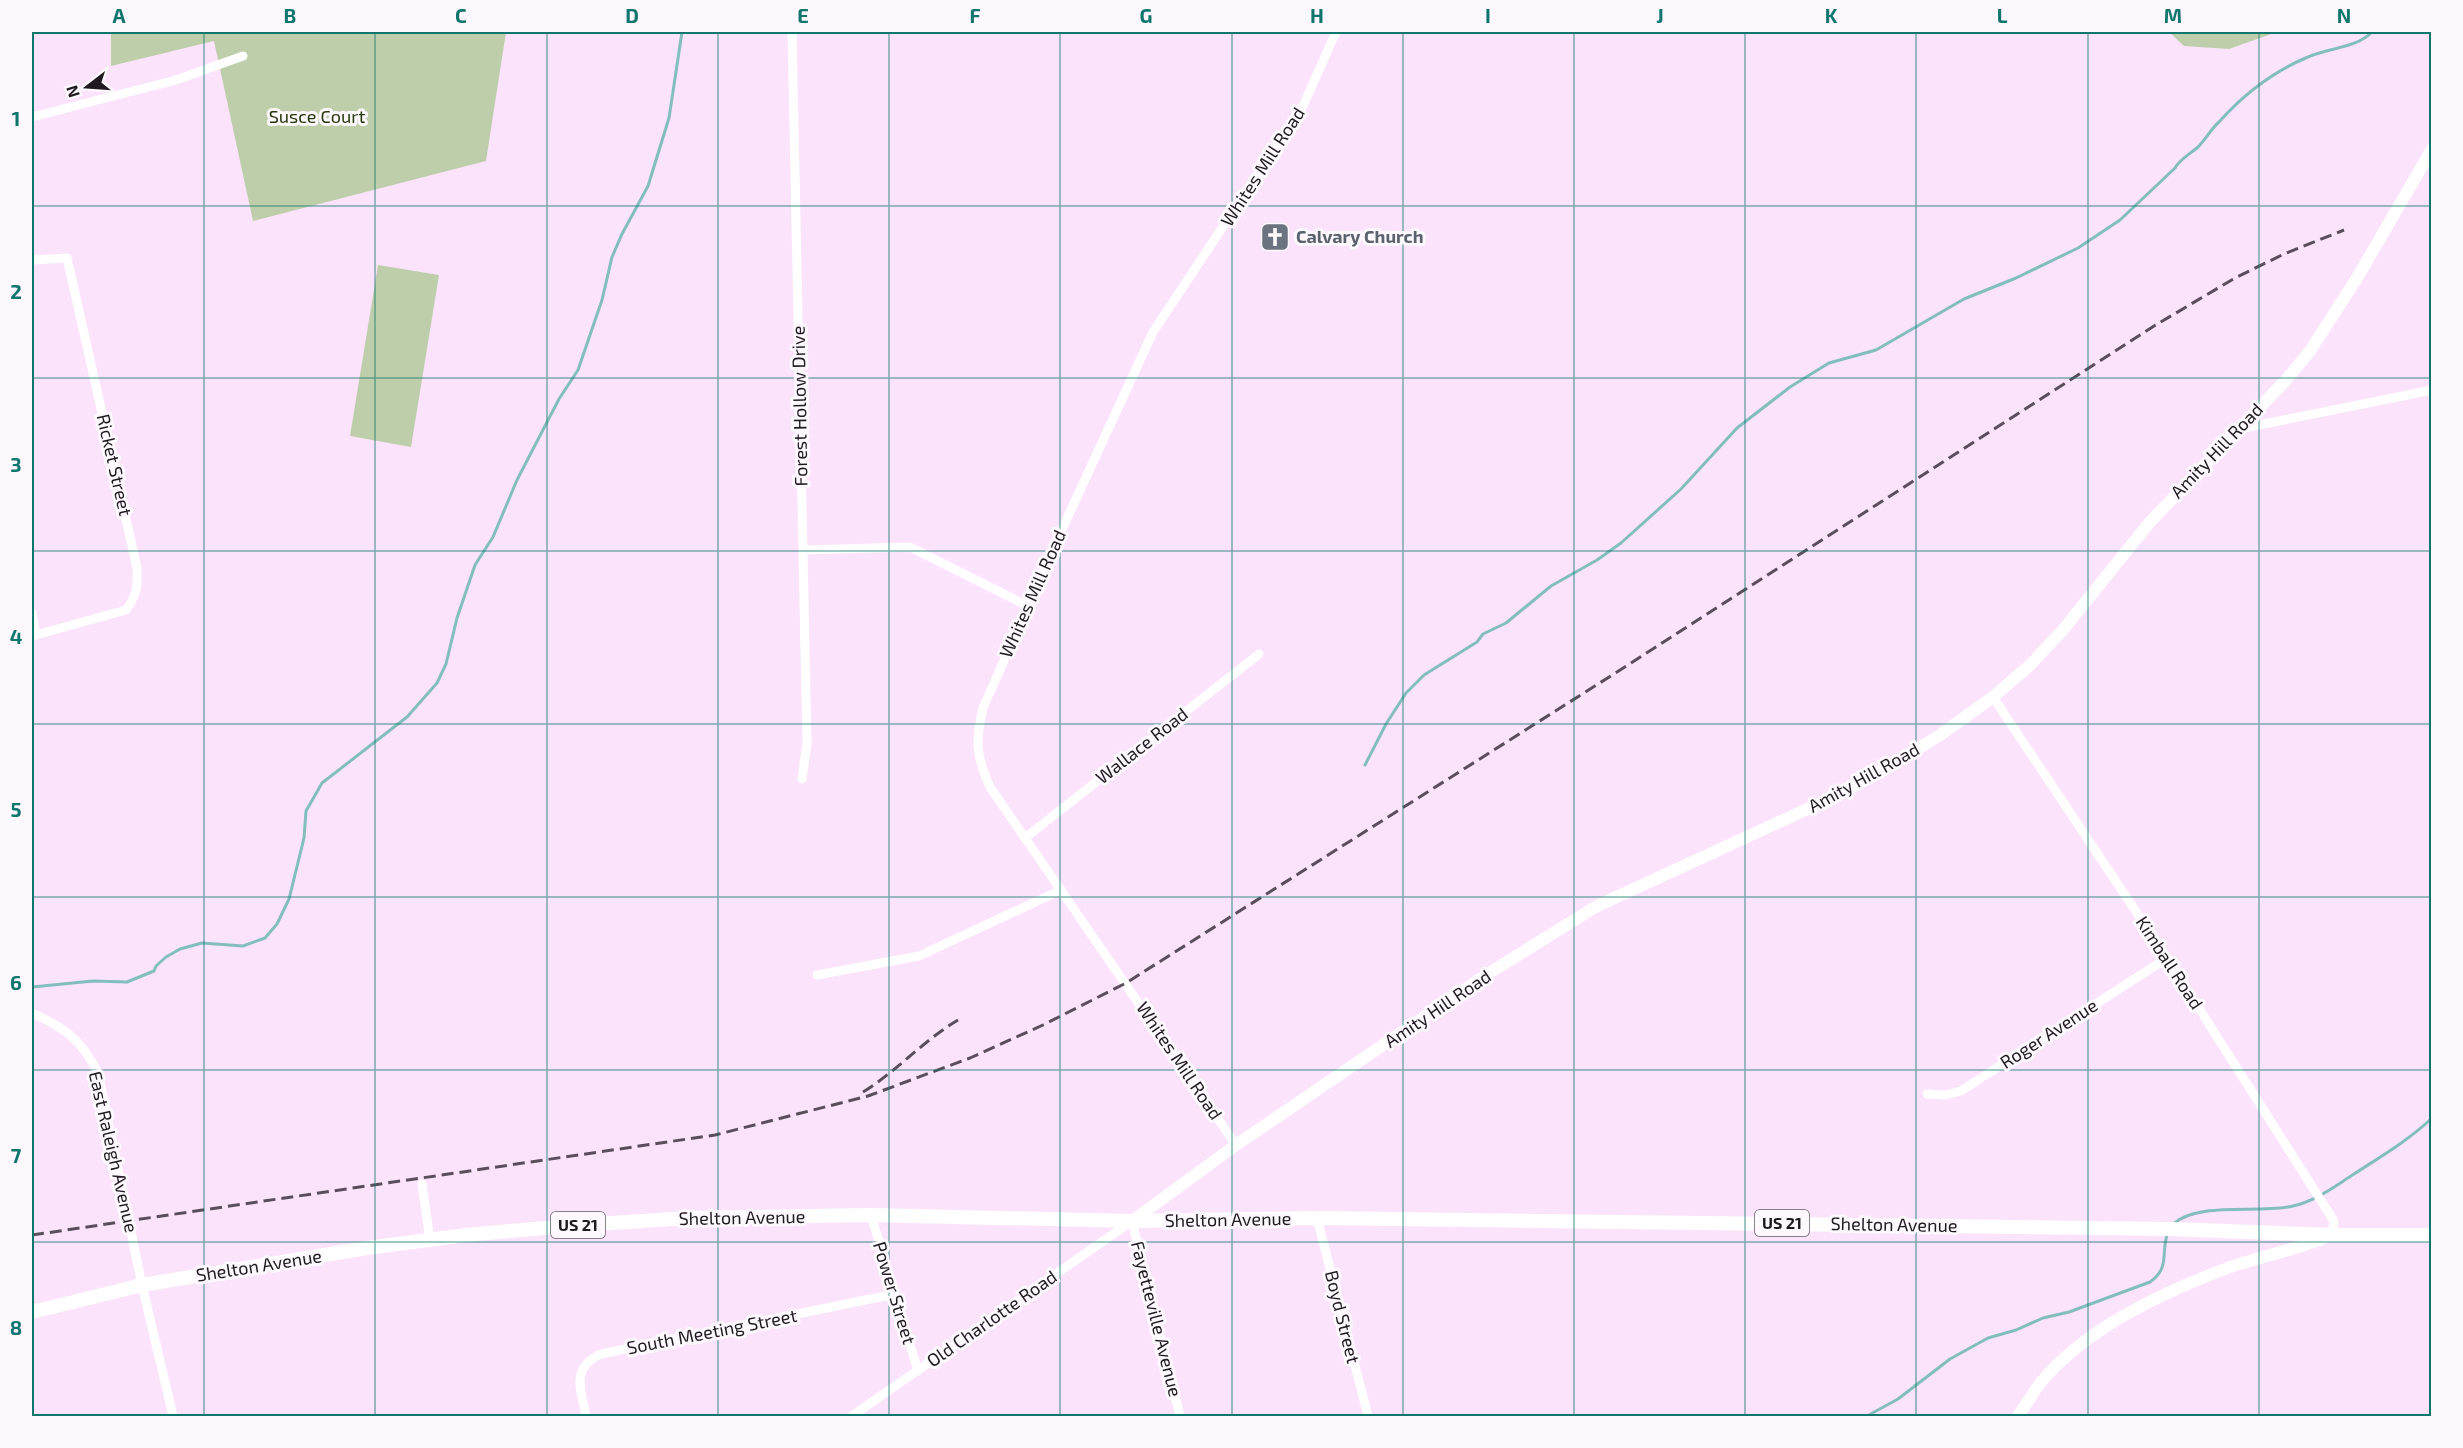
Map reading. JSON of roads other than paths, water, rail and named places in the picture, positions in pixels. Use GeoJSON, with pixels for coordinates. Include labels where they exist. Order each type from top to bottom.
{"type":"FeatureCollection","features":[{"type":"Feature","properties":{"kind":"main road","name":"Shelton Avenue"},"geometry":{"type":"LineString","coordinates":[[32,1312],[142,1285],[357,1250],[567,1226],[688,1218],[871,1215],[1132,1221],[1317,1218],[2170,1228],[2432,1235]]}},
{"type":"Feature","properties":{"kind":"street","name":"Forest Hollow Drive"},"geometry":{"type":"LineString","coordinates":[[792,32],[807,743],[802,779]]}},
{"type":"Feature","properties":{"kind":"street","name":"Whites Mill Road"},"geometry":{"type":"LineString","coordinates":[[1236,1145],[990,787],[979,762],[976,735],[983,708],[1153,332],[1303,106],[1336,32]]}},
{"type":"Feature","properties":{"kind":"street"},"geometry":{"type":"LineString","coordinates":[[32,117],[176,80],[243,56]]}},
{"type":"Feature","properties":{"kind":"street","name":"Amity Hill Road"},"geometry":{"type":"LineString","coordinates":[[1132,1221],[1236,1145],[1486,975],[1597,906],[1825,801],[1921,747],[1994,697],[2029,666],[2062,631],[2150,522],[2286,380],[2328,326],[2432,149]]}},
{"type":"Feature","properties":{"kind":"street","name":"Ricket Street"},"geometry":{"type":"LineString","coordinates":[[32,260],[67,258],[137,568],[138,582],[137,592],[126,610],[34,635]]}},
{"type":"Feature","properties":{"kind":"street"},"geometry":{"type":"LineString","coordinates":[[2239,429],[2432,390]]}},
{"type":"Feature","properties":{"kind":"street"},"geometry":{"type":"LineString","coordinates":[[804,550],[910,548],[1028,606]]}},
{"type":"Feature","properties":{"kind":"street"},"geometry":{"type":"LineString","coordinates":[[32,613],[34,635]]}},
{"type":"Feature","properties":{"kind":"street","name":"Wallace Road"},"geometry":{"type":"LineString","coordinates":[[1026,838],[1259,654]]}},
{"type":"Feature","properties":{"kind":"street","name":"Kimball Road"},"geometry":{"type":"LineString","coordinates":[[1994,697],[2167,958],[2334,1221],[2332,1234]]}},
{"type":"Feature","properties":{"kind":"street"},"geometry":{"type":"LineString","coordinates":[[817,975],[919,956],[1061,890]]}},
{"type":"Feature","properties":{"kind":"street","name":"Roger Avenue"},"geometry":{"type":"LineString","coordinates":[[1927,1094],[1945,1095],[1961,1091],[2167,958]]}},
{"type":"Feature","properties":{"kind":"street","name":"East Raleigh Avenue"},"geometry":{"type":"LineString","coordinates":[[32,1013],[73,1035],[88,1052],[98,1073],[142,1285],[173,1416]]}},
{"type":"Feature","properties":{"kind":"street"},"geometry":{"type":"LineString","coordinates":[[422,1184],[430,1240]]}},
{"type":"Feature","properties":{"kind":"street","name":"Power Street"},"geometry":{"type":"LineString","coordinates":[[871,1215],[918,1371]]}},
{"type":"Feature","properties":{"kind":"street","name":"Boyd Street"},"geometry":{"type":"LineString","coordinates":[[1317,1218],[1368,1416]]}},
{"type":"Feature","properties":{"kind":"street","name":"Old Charlotte Road"},"geometry":{"type":"LineString","coordinates":[[852,1416],[1132,1221]]}},
{"type":"Feature","properties":{"kind":"street","name":"Fayetteville Avenue"},"geometry":{"type":"LineString","coordinates":[[1132,1221],[1180,1416]]}},
{"type":"Feature","properties":{"kind":"street"},"geometry":{"type":"LineString","coordinates":[[2018,1416],[2042,1382],[2070,1355],[2106,1326],[2160,1297],[2223,1269],[2310,1245],[2332,1234]]}},
{"type":"Feature","properties":{"kind":"street","name":"South Meeting Street"},"geometry":{"type":"LineString","coordinates":[[586,1416],[579,1383],[581,1370],[589,1359],[601,1354],[895,1294]]}},
{"type":"Feature","properties":{"kind":"waterway"},"geometry":{"type":"LineString","coordinates":[[32,987],[93,981],[127,982],[154,971],[166,957],[180,949],[202,943],[243,946],[265,938],[277,924],[289,899],[304,838],[306,811],[322,783],[407,717],[437,683],[446,664],[457,618],[475,565],[493,537],[517,480],[559,399],[578,370],[602,300],[612,257],[648,186],[669,118],[682,32]]}},
{"type":"Feature","properties":{"kind":"waterway"},"geometry":{"type":"LineString","coordinates":[[1365,765],[1386,724],[1406,693],[1424,675],[1477,642],[1483,634],[1506,623],[1551,586],[1597,560],[1621,543],[1681,489],[1737,428],[1790,387],[1829,363],[1876,350],[1964,299],[2016,278],[2078,248],[2120,220],[2182,159],[2198,147],[2213,128],[2260,84],[2295,63],[2358,41],[2372,32]]}},
{"type":"Feature","properties":{"kind":"waterway"},"geometry":{"type":"LineString","coordinates":[[2173,1224],[2184,1217],[2213,1210],[2279,1208],[2310,1201],[2394,1148],[2432,1118]]}},
{"type":"Feature","properties":{"kind":"waterway"},"geometry":{"type":"LineString","coordinates":[[1867,1416],[1898,1399],[1950,1359],[1988,1338],[2016,1330],[2043,1318],[2069,1312],[2150,1282],[2161,1271],[2168,1232]]}},
{"type":"Feature","properties":{"kind":"railway"},"geometry":{"type":"LineString","coordinates":[[32,1235],[715,1135],[868,1096],[970,1058],[1043,1025],[1126,983],[1617,672],[2154,326],[2235,278],[2284,254],[2344,230]]}},
{"type":"Feature","properties":{"kind":"railway"},"geometry":{"type":"LineString","coordinates":[[863,1092],[958,1020]]}},
{"type":"Feature","properties":{"kind":"place","name":"Calvary Church"},"geometry":{"type":"Point","coordinates":[1275,237]}},
{"type":"Feature","properties":{"kind":"park label","name":"Susce Court"},"geometry":{"type":"Point","coordinates":[317,117]}}]}
